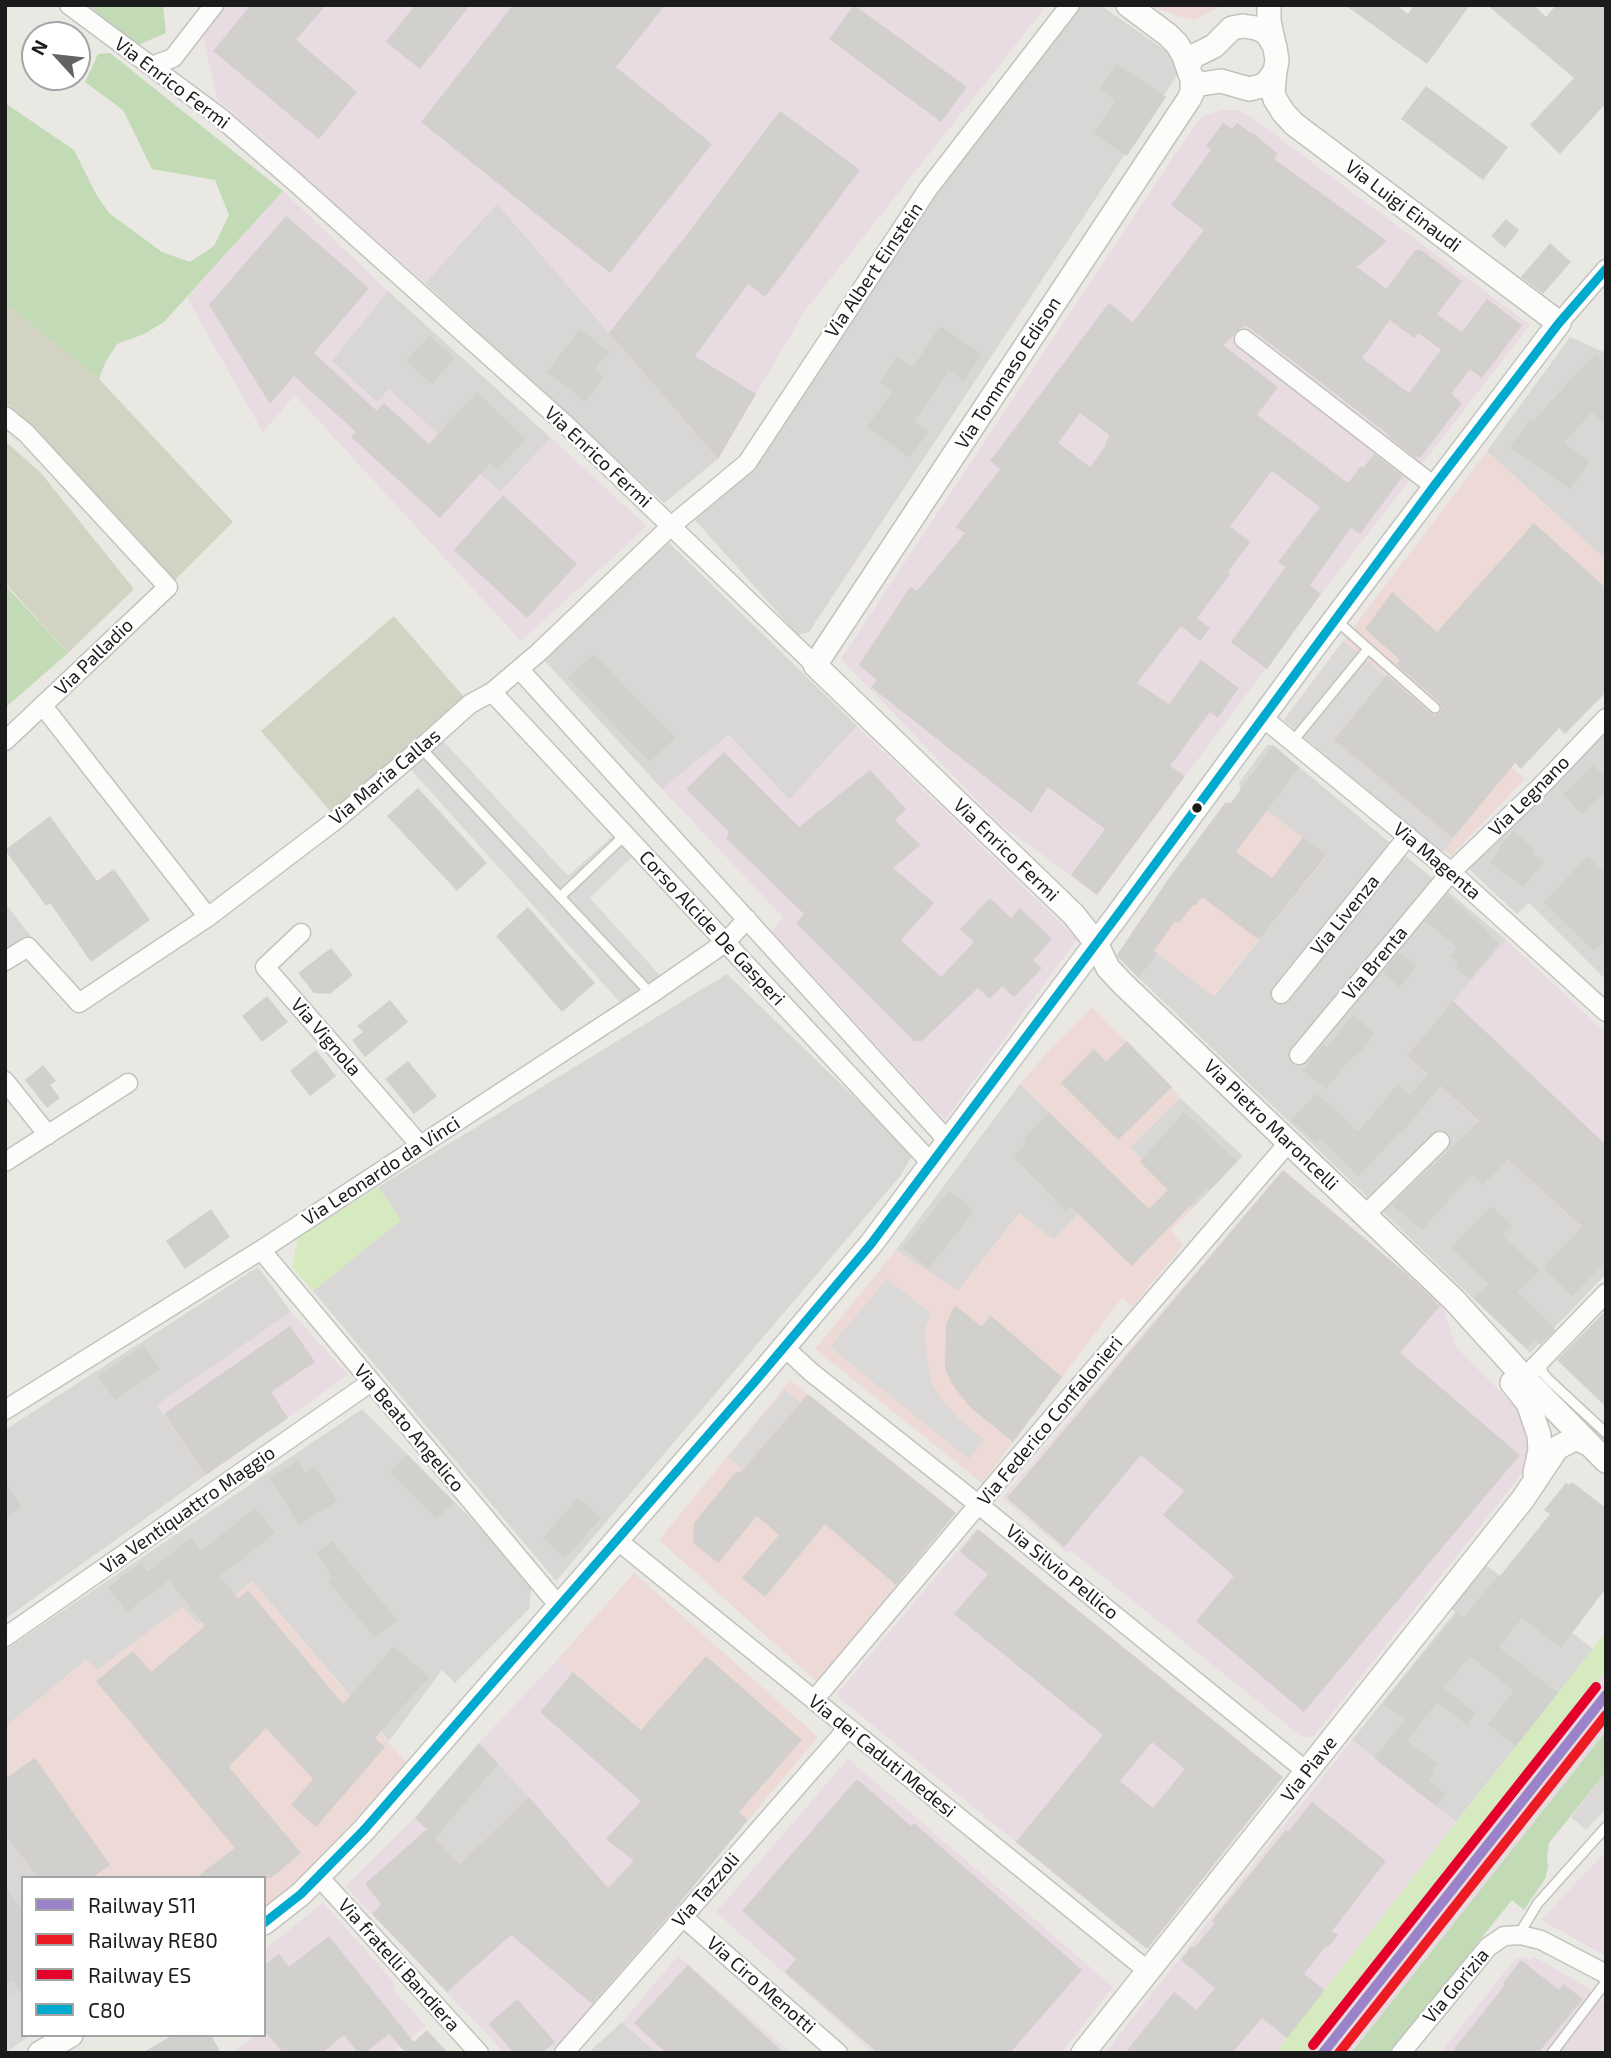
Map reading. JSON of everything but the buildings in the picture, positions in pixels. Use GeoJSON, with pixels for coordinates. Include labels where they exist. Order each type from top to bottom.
{"type":"FeatureCollection","features":[{"type":"Feature","properties":{"kind":"street","name":"Via Enrico Fermi"},"geometry":{"type":"LineString","coordinates":[[69,5],[221,118],[565,424],[1074,915],[1096,943]]}},
{"type":"Feature","properties":{"kind":"street"},"geometry":{"type":"LineString","coordinates":[[151,66],[173,58],[214,5]]}},
{"type":"Feature","properties":{"kind":"street","name":"Via Albert Einstein"},"geometry":{"type":"LineString","coordinates":[[671,526],[747,463],[928,189],[1070,5]]}},
{"type":"Feature","properties":{"kind":"street"},"geometry":{"type":"LineString","coordinates":[[1128,5],[1168,35],[1184,56],[1190,73],[1201,83],[1222,81],[1249,89],[1262,86],[1275,71]]}},
{"type":"Feature","properties":{"kind":"street"},"geometry":{"type":"LineString","coordinates":[[1190,73],[1190,59],[1214,46],[1253,5]]}},
{"type":"Feature","properties":{"kind":"street","name":"Via Luigi Einaudi"},"geometry":{"type":"LineString","coordinates":[[1269,5],[1269,21],[1277,54],[1273,92],[1283,112],[1294,124],[1559,323]]}},
{"type":"Feature","properties":{"kind":"street"},"geometry":{"type":"LineString","coordinates":[[1168,35],[1202,40],[1218,38],[1243,26],[1256,28],[1268,35],[1274,44]]}},
{"type":"Feature","properties":{"kind":"street","name":"Via Tommaso Edison"},"geometry":{"type":"LineString","coordinates":[[815,665],[1189,99],[1192,93],[1190,73]]}},
{"type":"Feature","properties":{"kind":"street"},"geometry":{"type":"LineString","coordinates":[[266,1922],[319,1877],[364,1830],[617,1541],[871,1244],[1434,486],[1559,323],[1606,269]]}},
{"type":"Feature","properties":{"kind":"street"},"geometry":{"type":"LineString","coordinates":[[1244,340],[1434,486]]}},
{"type":"Feature","properties":{"kind":"street","name":"Via Palladio"},"geometry":{"type":"LineString","coordinates":[[5,416],[26,433],[167,587],[43,706],[208,917]]}},
{"type":"Feature","properties":{"kind":"street","name":"Via Maria Callas"},"geometry":{"type":"LineString","coordinates":[[8,955],[28,947],[79,1003],[208,917],[337,818],[470,704],[492,692],[520,670],[671,526]]}},
{"type":"Feature","properties":{"kind":"street","name":"Corso Alcide De Gasperi"},"geometry":{"type":"LineString","coordinates":[[520,670],[949,1142]]}},
{"type":"Feature","properties":{"kind":"street","name":"Corso Alcide De Gasperi"},"geometry":{"type":"LineString","coordinates":[[492,692],[932,1164]]}},
{"type":"Feature","properties":{"kind":"street"},"geometry":{"type":"LineString","coordinates":[[5,741],[43,706]]}},
{"type":"Feature","properties":{"kind":"street","name":"Via Magenta"},"geometry":{"type":"LineString","coordinates":[[1262,718],[1451,872],[1606,1012]]}},
{"type":"Feature","properties":{"kind":"street","name":"Via Legnano"},"geometry":{"type":"LineString","coordinates":[[1451,872],[1606,719]]}},
{"type":"Feature","properties":{"kind":"street","name":"Via Livenza"},"geometry":{"type":"LineString","coordinates":[[1281,994],[1408,836]]}},
{"type":"Feature","properties":{"kind":"street","name":"Via Brenta"},"geometry":{"type":"LineString","coordinates":[[1299,1055],[1451,872]]}},
{"type":"Feature","properties":{"kind":"street","name":"Via Leonardo da Vinci"},"geometry":{"type":"LineString","coordinates":[[5,1410],[261,1250],[651,994],[726,942],[747,919]]}},
{"type":"Feature","properties":{"kind":"street","name":"Via Vignola"},"geometry":{"type":"LineString","coordinates":[[301,933],[265,967],[419,1145]]}},
{"type":"Feature","properties":{"kind":"street","name":"Via Pietro Maroncelli"},"geometry":{"type":"LineString","coordinates":[[1096,943],[1108,968],[1123,984],[1454,1300],[1500,1348],[1524,1378],[1602,1450]]}},
{"type":"Feature","properties":{"kind":"street"},"geometry":{"type":"LineString","coordinates":[[1592,999],[1606,986]]}},
{"type":"Feature","properties":{"kind":"street"},"geometry":{"type":"LineString","coordinates":[[5,1081],[48,1135]]}},
{"type":"Feature","properties":{"kind":"street"},"geometry":{"type":"LineString","coordinates":[[5,1163],[128,1083]]}},
{"type":"Feature","properties":{"kind":"street"},"geometry":{"type":"LineString","coordinates":[[1365,1215],[1440,1141]]}},
{"type":"Feature","properties":{"kind":"street","name":"Via Federico Confalonieri"},"geometry":{"type":"LineString","coordinates":[[814,1700],[1289,1142]]}},
{"type":"Feature","properties":{"kind":"street","name":"Via Beato Angelico"},"geometry":{"type":"LineString","coordinates":[[261,1250],[559,1606]]}},
{"type":"Feature","properties":{"kind":"street"},"geometry":{"type":"LineString","coordinates":[[1524,1378],[1606,1293]]}},
{"type":"Feature","properties":{"kind":"street","name":"Via Pietro Maroncelli"},"geometry":{"type":"LineString","coordinates":[[1454,1300],[1484,1348],[1528,1403],[1535,1420],[1540,1450],[1528,1491]]}},
{"type":"Feature","properties":{"kind":"street","name":"Via Silvio Pellico"},"geometry":{"type":"LineString","coordinates":[[784,1347],[811,1372],[979,1504],[1306,1772]]}},
{"type":"Feature","properties":{"kind":"street","name":"Via Ventiquattro Maggio"},"geometry":{"type":"LineString","coordinates":[[5,1637],[371,1382]]}},
{"type":"Feature","properties":{"kind":"street"},"geometry":{"type":"LineString","coordinates":[[1528,1491],[1552,1454],[1562,1444],[1573,1439],[1580,1440],[1602,1450]]}},
{"type":"Feature","properties":{"kind":"street","name":"Via Piave"},"geometry":{"type":"LineString","coordinates":[[1083,2053],[1528,1491]]}},
{"type":"Feature","properties":{"kind":"street","name":"Via dei Caduti Medesi"},"geometry":{"type":"LineString","coordinates":[[617,1541],[1148,1971]]}},
{"type":"Feature","properties":{"kind":"street","name":"Via Tazzoli"},"geometry":{"type":"LineString","coordinates":[[564,2053],[848,1728]]}},
{"type":"Feature","properties":{"kind":"street","name":"Via fratelli Bandiera"},"geometry":{"type":"LineString","coordinates":[[319,1877],[479,2053]]}},
{"type":"Feature","properties":{"kind":"street","name":"Via Ciro Menotti"},"geometry":{"type":"LineString","coordinates":[[683,1917],[838,2053]]}},
{"type":"Feature","properties":{"kind":"street"},"geometry":{"type":"LineString","coordinates":[[1521,1935],[1552,1945],[1606,1974]]}},
{"type":"Feature","properties":{"kind":"street","name":"Via Gorizia"},"geometry":{"type":"LineString","coordinates":[[1401,2053],[1488,1947],[1504,1936],[1521,1935]]}},
{"type":"Feature","properties":{"kind":"street"},"geometry":{"type":"LineString","coordinates":[[40,2053],[68,2037]]}},
{"type":"Feature","properties":{"kind":"lane"},"geometry":{"type":"LineString","coordinates":[[1335,619],[1435,708]]}},
{"type":"Feature","properties":{"kind":"lane"},"geometry":{"type":"LineString","coordinates":[[1293,741],[1368,649]]}},
{"type":"Feature","properties":{"kind":"lane"},"geometry":{"type":"LineString","coordinates":[[421,748],[651,994]]}},
{"type":"Feature","properties":{"kind":"lane"},"geometry":{"type":"LineString","coordinates":[[560,897],[625,835]]}},
{"type":"Feature","properties":{"kind":"lane"},"geometry":{"type":"LineString","coordinates":[[1542,1359],[1542,1372],[1602,1450]]}},
{"type":"Feature","properties":{"kind":"lane"},"geometry":{"type":"LineString","coordinates":[[1521,1935],[1538,1903],[1606,1827]]}},
{"type":"Feature","properties":{"kind":"lane"},"geometry":{"type":"LineString","coordinates":[[1552,2053],[1606,1982]]}},
{"type":"Feature","properties":{"kind":"shaded area"},"geometry":{"type":"Polygon","coordinates":[[[224,5],[1047,5],[804,312],[718,459],[497,204],[425,283],[217,99],[202,32],[224,5]]]}},
{"type":"Feature","properties":{"kind":"shaded area"},"geometry":{"type":"Polygon","coordinates":[[[1082,5],[1100,5],[1172,55],[1178,74],[809,632],[798,635],[695,520],[750,467],[945,176],[1082,5]]]}},
{"type":"Feature","properties":{"kind":"shaded area"},"geometry":{"type":"Polygon","coordinates":[[[1147,5],[1223,5],[1195,20],[1147,5]]]}},
{"type":"Feature","properties":{"kind":"shaded area"},"geometry":{"type":"Polygon","coordinates":[[[1223,110],[1238,110],[1250,116],[1530,325],[1321,594],[1097,895],[1000,824],[841,659],[1173,157],[1205,115],[1223,110]]]}},
{"type":"Feature","properties":{"kind":"shaded area"},"geometry":{"type":"Polygon","coordinates":[[[283,191],[388,291],[331,362],[377,402],[389,389],[500,492],[551,438],[647,526],[521,641],[295,395],[263,432],[187,298],[283,191]]]}},
{"type":"Feature","properties":{"kind":"shaded area"},"geometry":{"type":"Polygon","coordinates":[[[497,203],[718,459],[664,503],[425,283],[497,203]]]}},
{"type":"Feature","properties":{"kind":"shaded area"},"geometry":{"type":"Polygon","coordinates":[[[388,291],[551,438],[500,492],[389,390],[378,403],[331,361],[388,291]]]}},
{"type":"Feature","properties":{"kind":"shaded area"},"geometry":{"type":"Polygon","coordinates":[[[5,303],[99,379],[233,522],[168,587],[32,425],[5,402],[5,303]]]}},
{"type":"Feature","properties":{"kind":"shaded area"},"geometry":{"type":"Polygon","coordinates":[[[1570,337],[1606,353],[1606,560],[1487,451],[1570,337]]]}},
{"type":"Feature","properties":{"kind":"shaded area"},"geometry":{"type":"Polygon","coordinates":[[[5,441],[41,473],[134,589],[68,653],[5,583],[5,441]]]}},
{"type":"Feature","properties":{"kind":"shaded area"},"geometry":{"type":"Polygon","coordinates":[[[1487,451],[1606,560],[1606,596],[1475,734],[1525,779],[1451,856],[1287,715],[1487,451]]]}},
{"type":"Feature","properties":{"kind":"shaded area"},"geometry":{"type":"Polygon","coordinates":[[[666,540],[857,726],[789,800],[729,735],[662,789],[543,659],[666,540]]]}},
{"type":"Feature","properties":{"kind":"shaded area"},"geometry":{"type":"Polygon","coordinates":[[[394,616],[470,704],[337,819],[261,731],[394,616]]]}},
{"type":"Feature","properties":{"kind":"shaded area"},"geometry":{"type":"Polygon","coordinates":[[[1343,641],[1386,677],[1334,740],[1453,838],[1441,854],[1284,720],[1343,641]]]}},
{"type":"Feature","properties":{"kind":"shaded area"},"geometry":{"type":"Polygon","coordinates":[[[857,726],[1077,939],[945,1120],[772,931],[783,917],[662,789],[729,735],[789,800],[857,726]]]}},
{"type":"Feature","properties":{"kind":"shaded area"},"geometry":{"type":"Polygon","coordinates":[[[1606,732],[1604,978],[1529,903],[1517,914],[1469,869],[1606,732]]]}},
{"type":"Feature","properties":{"kind":"shaded area"},"geometry":{"type":"Polygon","coordinates":[[[437,734],[568,876],[620,829],[639,850],[590,898],[667,983],[627,1010],[404,762],[437,734]]]}},
{"type":"Feature","properties":{"kind":"shaded area"},"geometry":{"type":"Polygon","coordinates":[[[1267,745],[1273,745],[1506,940],[1407,1056],[1503,1144],[1606,1250],[1606,1274],[1530,1353],[1116,956],[1132,934],[1214,996],[1327,856],[1241,792],[1239,783],[1267,745]]]}},
{"type":"Feature","properties":{"kind":"shaded area"},"geometry":{"type":"Polygon","coordinates":[[[1241,792],[1327,855],[1213,996],[1131,933],[1225,803],[1233,802],[1241,792]]]}},
{"type":"Feature","properties":{"kind":"shaded area"},"geometry":{"type":"Polygon","coordinates":[[[5,903],[33,939],[5,956],[5,903]]]}},
{"type":"Feature","properties":{"kind":"shaded area"},"geometry":{"type":"Polygon","coordinates":[[[1506,940],[1606,1033],[1606,1250],[1498,1150],[1503,1144],[1407,1056],[1506,940]]]}},
{"type":"Feature","properties":{"kind":"shaded area"},"geometry":{"type":"Polygon","coordinates":[[[727,974],[913,1154],[901,1175],[556,1581],[313,1291],[401,1220],[378,1187],[727,974]]]}},
{"type":"Feature","properties":{"kind":"shaded area"},"geometry":{"type":"Polygon","coordinates":[[[1092,1007],[1180,1098],[1130,1147],[1192,1209],[1171,1231],[1183,1245],[1132,1307],[1122,1298],[982,1483],[815,1349],[896,1250],[958,1291],[1020,1214],[1054,1240],[1114,1176],[1020,1084],[1092,1007]]]}},
{"type":"Feature","properties":{"kind":"shaded area"},"geometry":{"type":"Polygon","coordinates":[[[1020,1084],[1114,1175],[1054,1240],[1019,1214],[958,1291],[896,1250],[1020,1084]]]}},
{"type":"Feature","properties":{"kind":"shaded area"},"geometry":{"type":"Polygon","coordinates":[[[1180,1098],[1243,1156],[1192,1209],[1130,1147],[1180,1098]]]}},
{"type":"Feature","properties":{"kind":"shaded area"},"geometry":{"type":"Polygon","coordinates":[[[1283,1170],[1442,1303],[1456,1347],[1516,1407],[1522,1415],[1531,1441],[1524,1471],[1313,1737],[1302,1737],[1070,1550],[1067,1553],[1002,1498],[1283,1170]]]}},
{"type":"Feature","properties":{"kind":"shaded area"},"geometry":{"type":"Polygon","coordinates":[[[258,1267],[291,1312],[157,1405],[206,1475],[5,1619],[5,1430],[258,1267]]]}},
{"type":"Feature","properties":{"kind":"shaded area"},"geometry":{"type":"Polygon","coordinates":[[[887,1279],[931,1313],[925,1327],[925,1342],[931,1381],[940,1398],[984,1440],[969,1459],[830,1347],[887,1279]]]}},
{"type":"Feature","properties":{"kind":"shaded area"},"geometry":{"type":"Polygon","coordinates":[[[291,1312],[348,1375],[206,1475],[157,1405],[291,1312]]]}},
{"type":"Feature","properties":{"kind":"shaded area"},"geometry":{"type":"Polygon","coordinates":[[[790,1380],[956,1513],[817,1682],[659,1540],[790,1380]]]}},
{"type":"Feature","properties":{"kind":"shaded area"},"geometry":{"type":"Polygon","coordinates":[[[785,1390],[800,1403],[743,1470],[728,1457],[785,1390]]]}},
{"type":"Feature","properties":{"kind":"shaded area"},"geometry":{"type":"Polygon","coordinates":[[[362,1409],[532,1580],[529,1609],[455,1683],[442,1670],[389,1741],[252,1581],[199,1625],[182,1607],[97,1670],[86,1660],[5,1727],[5,1650],[362,1409]]]}},
{"type":"Feature","properties":{"kind":"shaded area"},"geometry":{"type":"Polygon","coordinates":[[[978,1529],[1283,1777],[1149,1948],[838,1697],[838,1693],[978,1529]]]}},
{"type":"Feature","properties":{"kind":"shaded area"},"geometry":{"type":"Polygon","coordinates":[[[1486,1565],[1593,1649],[1456,1822],[1352,1740],[1455,1612],[1451,1608],[1486,1565]]]}},
{"type":"Feature","properties":{"kind":"shaded area"},"geometry":{"type":"Polygon","coordinates":[[[634,1573],[818,1737],[748,1820],[558,1659],[634,1573]]]}},
{"type":"Feature","properties":{"kind":"shaded area"},"geometry":{"type":"Polygon","coordinates":[[[252,1581],[408,1765],[273,1905],[266,1908],[266,1876],[36,1876],[5,1835],[5,1727],[87,1660],[97,1670],[182,1607],[199,1625],[252,1581]]]}},
{"type":"Feature","properties":{"kind":"shaded area"},"geometry":{"type":"Polygon","coordinates":[[[558,1659],[748,1820],[595,2006],[549,2053],[505,2053],[345,1886],[415,1818],[459,1864],[529,1797],[479,1743],[558,1659]]]}},
{"type":"Feature","properties":{"kind":"shaded area"},"geometry":{"type":"Polygon","coordinates":[[[1606,1670],[1606,1731],[1351,2053],[1305,2053],[1606,1670]]]}},
{"type":"Feature","properties":{"kind":"shaded area"},"geometry":{"type":"Polygon","coordinates":[[[1352,1740],[1456,1822],[1275,2053],[1105,2053],[1352,1740]]]}},
{"type":"Feature","properties":{"kind":"shaded area"},"geometry":{"type":"Polygon","coordinates":[[[479,1743],[529,1797],[459,1864],[415,1818],[479,1743]]]}},
{"type":"Feature","properties":{"kind":"shaded area"},"geometry":{"type":"Polygon","coordinates":[[[848,1759],[1113,1987],[1061,2053],[873,2053],[716,1912],[848,1759]]]}},
{"type":"Feature","properties":{"kind":"shaded area"},"geometry":{"type":"Polygon","coordinates":[[[1606,1772],[1606,1809],[1586,1830],[1571,1817],[1606,1772]]]}},
{"type":"Feature","properties":{"kind":"shaded area"},"geometry":{"type":"Polygon","coordinates":[[[5,1835],[36,1876],[21,1876],[21,1990],[5,2002],[5,1835]]]}},
{"type":"Feature","properties":{"kind":"shaded area"},"geometry":{"type":"Polygon","coordinates":[[[1606,1851],[1606,1956],[1541,1920],[1606,1851]]]}},
{"type":"Feature","properties":{"kind":"shaded area"},"geometry":{"type":"Polygon","coordinates":[[[323,1903],[394,1982],[394,1991],[426,2026],[392,2053],[374,2053],[369,2050],[369,2053],[234,2053],[232,2051],[251,2040],[249,2037],[266,2037],[266,1948],[323,1903]]]}},
{"type":"Feature","properties":{"kind":"shaded area"},"geometry":{"type":"Polygon","coordinates":[[[678,1956],[791,2053],[657,2053],[622,2022],[678,1956]]]}},
{"type":"Feature","properties":{"kind":"shaded area"},"geometry":{"type":"Polygon","coordinates":[[[1527,1957],[1531,1961],[1534,1957],[1590,1989],[1590,1992],[1606,2005],[1606,2053],[1440,2053],[1515,1959],[1527,1957]]]}},
{"type":"Feature","properties":{"kind":"shaded area"},"geometry":{"type":"Polygon","coordinates":[[[21,1990],[21,2037],[28,2037],[5,2053],[5,2002],[21,1990]]]}},
{"type":"Feature","properties":{"kind":"shaded area"},"geometry":{"type":"Polygon","coordinates":[[[622,2022],[657,2053],[588,2053],[622,2022]]]}},
{"type":"Feature","properties":{"kind":"green space"},"geometry":{"type":"Polygon","coordinates":[[[87,5],[163,5],[166,33],[138,45],[87,5]]]}},
{"type":"Feature","properties":{"kind":"green space"},"geometry":{"type":"Polygon","coordinates":[[[110,53],[283,191],[164,322],[144,334],[117,344],[99,379],[5,303],[5,103],[74,150],[96,194],[109,213],[162,252],[190,262],[214,246],[229,215],[215,180],[152,169],[123,110],[91,86],[91,69],[98,54],[110,53]]]}},
{"type":"Feature","properties":{"kind":"green space"},"geometry":{"type":"Polygon","coordinates":[[[5,585],[68,653],[5,708],[5,585]]]}},
{"type":"Feature","properties":{"kind":"green space"},"geometry":{"type":"Polygon","coordinates":[[[378,1187],[401,1220],[313,1291],[292,1267],[298,1237],[378,1187]]]}},
{"type":"Feature","properties":{"kind":"green space"},"geometry":{"type":"Polygon","coordinates":[[[1606,1632],[1606,1670],[1305,2053],[1275,2053],[1606,1632]]]}},
{"type":"Feature","properties":{"kind":"green space"},"geometry":{"type":"Polygon","coordinates":[[[1606,1731],[1606,1772],[1549,1843],[1545,1879],[1524,1910],[1512,1900],[1389,2053],[1351,2053],[1606,1731]]]}},
{"type":"Feature","properties":{"kind":"rail line","name":"ES"},"geometry":{"type":"LineString","coordinates":[[1313,2045],[1596,1687]]}},
{"type":"Feature","properties":{"kind":"rail line","name":"S11"},"geometry":{"type":"LineString","coordinates":[[1323,2053],[1606,1695]]}},
{"type":"Feature","properties":{"kind":"rail line","name":"RE80"},"geometry":{"type":"LineString","coordinates":[[1339,2053],[1606,1715]]}},
{"type":"Feature","properties":{"kind":"transit line","name":"C80"},"geometry":{"type":"LineString","coordinates":[[266,1921],[301,1894],[364,1830],[758,1378],[871,1244],[1434,486],[1559,323],[1606,269]]}}]}
